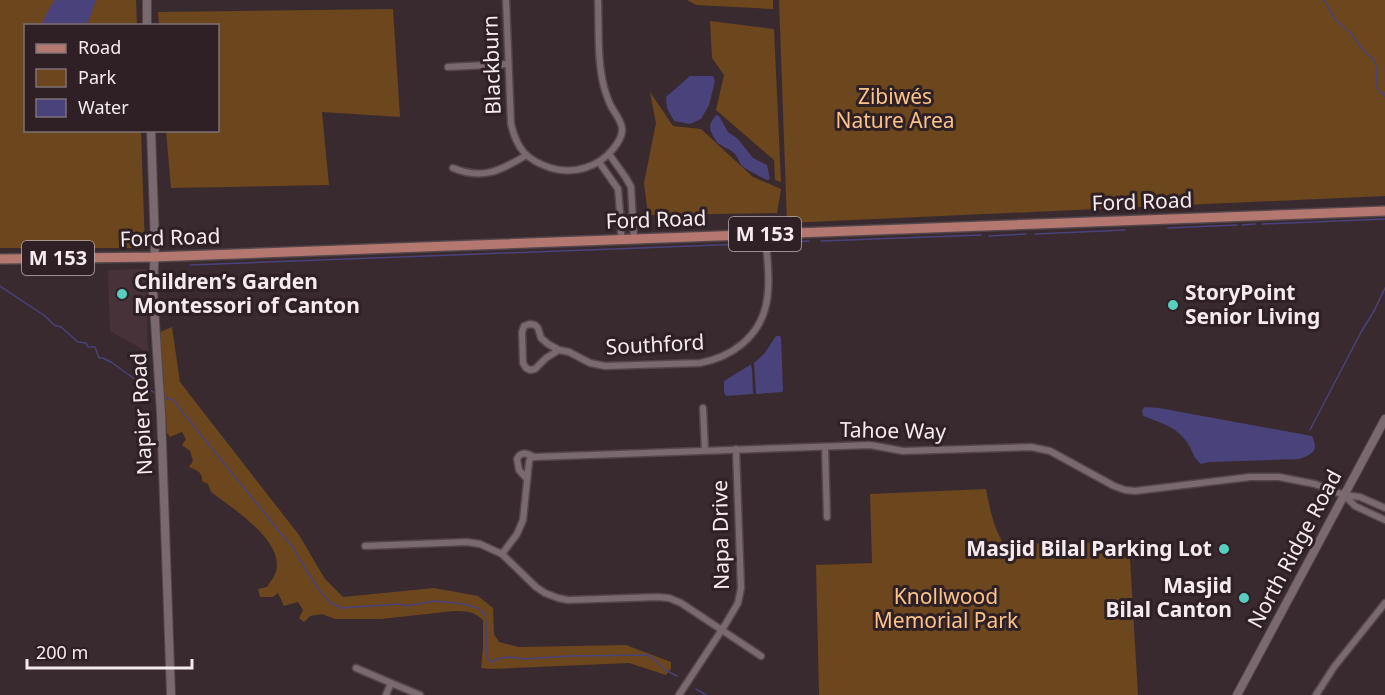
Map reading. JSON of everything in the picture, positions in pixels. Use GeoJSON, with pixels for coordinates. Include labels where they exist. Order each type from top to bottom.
{"type":"FeatureCollection","features":[{"type":"Feature","properties":{"kind":"main road","name":"Ford Road"},"geometry":{"type":"LineString","coordinates":[[0,259],[153,257],[1385,211]]}},
{"type":"Feature","properties":{"kind":"street"},"geometry":{"type":"LineString","coordinates":[[147,0],[147,24]]}},
{"type":"Feature","properties":{"kind":"street","name":"Blackburn"},"geometry":{"type":"LineString","coordinates":[[506,0],[511,124],[514,137],[525,156]]}},
{"type":"Feature","properties":{"kind":"street"},"geometry":{"type":"LineString","coordinates":[[453,168],[465,173],[481,174],[505,168],[525,156],[549,168],[581,169],[599,162],[609,154],[619,142],[622,129],[606,96],[602,80],[598,0]]}},
{"type":"Feature","properties":{"kind":"street"},"geometry":{"type":"LineString","coordinates":[[448,67],[508,64]]}},
{"type":"Feature","properties":{"kind":"street","name":"Napier Road"},"geometry":{"type":"LineString","coordinates":[[151,132],[155,224],[153,291],[161,414],[171,695]]}},
{"type":"Feature","properties":{"kind":"street"},"geometry":{"type":"LineString","coordinates":[[609,154],[631,187],[634,239]]}},
{"type":"Feature","properties":{"kind":"street"},"geometry":{"type":"LineString","coordinates":[[599,162],[618,189],[621,240]]}},
{"type":"Feature","properties":{"kind":"street","name":"Southford"},"geometry":{"type":"LineString","coordinates":[[559,350],[535,369],[526,368],[522,332],[524,326],[535,325],[544,342],[559,350],[569,352],[590,363],[605,366],[700,363],[731,353],[752,335],[766,305],[768,294],[765,234]]}},
{"type":"Feature","properties":{"kind":"street"},"geometry":{"type":"LineString","coordinates":[[703,408],[705,450]]}},
{"type":"Feature","properties":{"kind":"street","name":"North Ridge Road"},"geometry":{"type":"LineString","coordinates":[[1236,695],[1385,419]]}},
{"type":"Feature","properties":{"kind":"street","name":"Tahoe Way"},"geometry":{"type":"LineString","coordinates":[[534,457],[870,445],[903,451],[1031,447],[1050,451],[1125,490],[1135,491],[1250,477],[1279,477],[1315,484],[1344,495]]}},
{"type":"Feature","properties":{"kind":"street"},"geometry":{"type":"LineString","coordinates":[[825,447],[827,518]]}},
{"type":"Feature","properties":{"kind":"street","name":"Napa Drive"},"geometry":{"type":"LineString","coordinates":[[679,695],[738,603],[741,588],[736,449]]}},
{"type":"Feature","properties":{"kind":"street"},"geometry":{"type":"LineString","coordinates":[[501,554],[517,534],[523,520],[529,462],[534,457],[522,453],[516,459],[519,470],[527,479]]}},
{"type":"Feature","properties":{"kind":"street"},"geometry":{"type":"LineString","coordinates":[[1344,495],[1360,497],[1385,508]]}},
{"type":"Feature","properties":{"kind":"street"},"geometry":{"type":"LineString","coordinates":[[1344,495],[1355,506],[1385,520]]}},
{"type":"Feature","properties":{"kind":"street"},"geometry":{"type":"LineString","coordinates":[[365,546],[467,542],[480,544],[501,554],[536,587],[558,598],[568,600],[669,598],[681,603],[760,656]]}},
{"type":"Feature","properties":{"kind":"street"},"geometry":{"type":"LineString","coordinates":[[1316,695],[1334,666],[1385,603]]}},
{"type":"Feature","properties":{"kind":"street"},"geometry":{"type":"LineString","coordinates":[[356,668],[420,695]]}},
{"type":"Feature","properties":{"kind":"street"},"geometry":{"type":"LineString","coordinates":[[386,695],[391,683]]}},
{"type":"Feature","properties":{"kind":"shaded area"},"geometry":{"type":"Polygon","coordinates":[[[146,269],[148,352],[110,331],[108,270],[146,269]]]}},
{"type":"Feature","properties":{"kind":"green space"},"geometry":{"type":"Polygon","coordinates":[[[0,0],[136,0],[137,24],[24,24],[24,132],[141,132],[145,248],[0,248],[0,0]]]}},
{"type":"Feature","properties":{"kind":"green space"},"geometry":{"type":"Polygon","coordinates":[[[687,0],[773,0],[773,9],[696,5],[687,0]]]}},
{"type":"Feature","properties":{"kind":"green space","name":"Zibiwés Nature Area"},"geometry":{"type":"Polygon","coordinates":[[[779,0],[1385,0],[1385,196],[787,223],[779,0]]]}},
{"type":"Feature","properties":{"kind":"green space"},"geometry":{"type":"Polygon","coordinates":[[[393,9],[400,117],[322,112],[329,185],[171,188],[166,132],[219,132],[219,24],[159,24],[158,12],[393,9]]]}},
{"type":"Feature","properties":{"kind":"green space"},"geometry":{"type":"Polygon","coordinates":[[[710,21],[774,29],[781,182],[775,180],[774,160],[716,110],[724,75],[712,58],[710,21]]]}},
{"type":"Feature","properties":{"kind":"green space"},"geometry":{"type":"Polygon","coordinates":[[[650,92],[673,126],[701,129],[753,177],[781,189],[777,213],[648,215],[644,183],[656,123],[650,92]]]}},
{"type":"Feature","properties":{"kind":"green space"},"geometry":{"type":"Polygon","coordinates":[[[172,327],[180,382],[299,535],[325,579],[343,597],[434,588],[478,596],[493,608],[494,634],[499,642],[519,647],[626,645],[671,662],[671,669],[666,675],[629,663],[481,668],[483,620],[470,612],[454,611],[381,619],[335,619],[322,614],[310,616],[304,622],[299,618],[303,610],[298,602],[284,606],[278,593],[273,597],[260,597],[258,589],[267,587],[275,574],[277,562],[273,550],[256,527],[211,492],[208,484],[202,481],[200,473],[189,467],[193,461],[190,451],[182,445],[186,439],[182,432],[170,437],[167,433],[158,333],[172,327]]]}},
{"type":"Feature","properties":{"kind":"green space","name":"Knollwood Memorial Park"},"geometry":{"type":"Polygon","coordinates":[[[986,489],[995,524],[1004,544],[1129,542],[1138,695],[819,695],[816,565],[872,563],[870,494],[986,489]]]}},
{"type":"Feature","properties":{"kind":"water"},"geometry":{"type":"Polygon","coordinates":[[[55,0],[96,0],[87,24],[42,24],[55,0]]]}},
{"type":"Feature","properties":{"kind":"water"},"geometry":{"type":"Polygon","coordinates":[[[690,76],[713,76],[715,81],[709,105],[701,119],[690,124],[674,121],[667,108],[666,97],[690,76]]]}},
{"type":"Feature","properties":{"kind":"water"},"geometry":{"type":"Polygon","coordinates":[[[716,115],[719,116],[728,132],[738,139],[753,158],[767,165],[770,179],[767,180],[743,167],[735,154],[717,142],[710,128],[716,115]]]}},
{"type":"Feature","properties":{"kind":"water"},"geometry":{"type":"Polygon","coordinates":[[[776,336],[781,338],[783,390],[782,392],[757,394],[754,363],[764,354],[776,336]]]}},
{"type":"Feature","properties":{"kind":"water"},"geometry":{"type":"Polygon","coordinates":[[[750,365],[753,394],[726,396],[724,381],[750,365]]]}},
{"type":"Feature","properties":{"kind":"water"},"geometry":{"type":"Polygon","coordinates":[[[1145,407],[1312,436],[1315,449],[1299,459],[1201,464],[1179,433],[1143,416],[1142,410],[1145,407]]]}},
{"type":"Feature","properties":{"kind":"waterway"},"geometry":{"type":"LineString","coordinates":[[1324,0],[1335,19],[1350,32],[1374,60],[1377,88],[1385,97]]}},
{"type":"Feature","properties":{"kind":"waterway"},"geometry":{"type":"LineString","coordinates":[[1262,224],[1385,219]]}},
{"type":"Feature","properties":{"kind":"waterway"},"geometry":{"type":"LineString","coordinates":[[1242,225],[1255,224]]}},
{"type":"Feature","properties":{"kind":"waterway"},"geometry":{"type":"LineString","coordinates":[[1168,228],[1237,225]]}},
{"type":"Feature","properties":{"kind":"waterway"},"geometry":{"type":"LineString","coordinates":[[1035,234],[1125,230]]}},
{"type":"Feature","properties":{"kind":"waterway"},"geometry":{"type":"LineString","coordinates":[[989,236],[1026,234]]}},
{"type":"Feature","properties":{"kind":"waterway"},"geometry":{"type":"LineString","coordinates":[[821,241],[981,235]]}},
{"type":"Feature","properties":{"kind":"waterway"},"geometry":{"type":"LineString","coordinates":[[788,242],[809,241]]}},
{"type":"Feature","properties":{"kind":"waterway"},"geometry":{"type":"LineString","coordinates":[[190,265],[744,244]]}},
{"type":"Feature","properties":{"kind":"waterway"},"geometry":{"type":"LineString","coordinates":[[0,286],[45,316],[54,325],[61,327],[78,342],[86,343],[88,347],[95,347],[99,358],[111,362],[153,392]]}},
{"type":"Feature","properties":{"kind":"waterway"},"geometry":{"type":"LineString","coordinates":[[1310,430],[1385,288]]}},
{"type":"Feature","properties":{"kind":"waterway"},"geometry":{"type":"LineString","coordinates":[[164,397],[173,400],[294,548],[319,590],[330,602],[341,608],[400,604],[406,606],[435,601],[464,604],[478,608],[485,615],[487,657],[491,662],[511,657],[523,659],[647,655],[665,670],[677,676]]}},
{"type":"Feature","properties":{"kind":"waterway"},"geometry":{"type":"LineString","coordinates":[[696,689],[706,695]]}},
{"type":"Feature","properties":{"kind":"place","name":"Children’s Garden Montessori of Canton"},"geometry":{"type":"Point","coordinates":[122,294]}},
{"type":"Feature","properties":{"kind":"place","name":"StoryPoint Senior Living"},"geometry":{"type":"Point","coordinates":[1173,305]}},
{"type":"Feature","properties":{"kind":"place","name":"Masjid Bilal Parking Lot"},"geometry":{"type":"Point","coordinates":[1224,549]}},
{"type":"Feature","properties":{"kind":"place","name":"Masjid Bilal Canton"},"geometry":{"type":"Point","coordinates":[1244,598]}}]}
